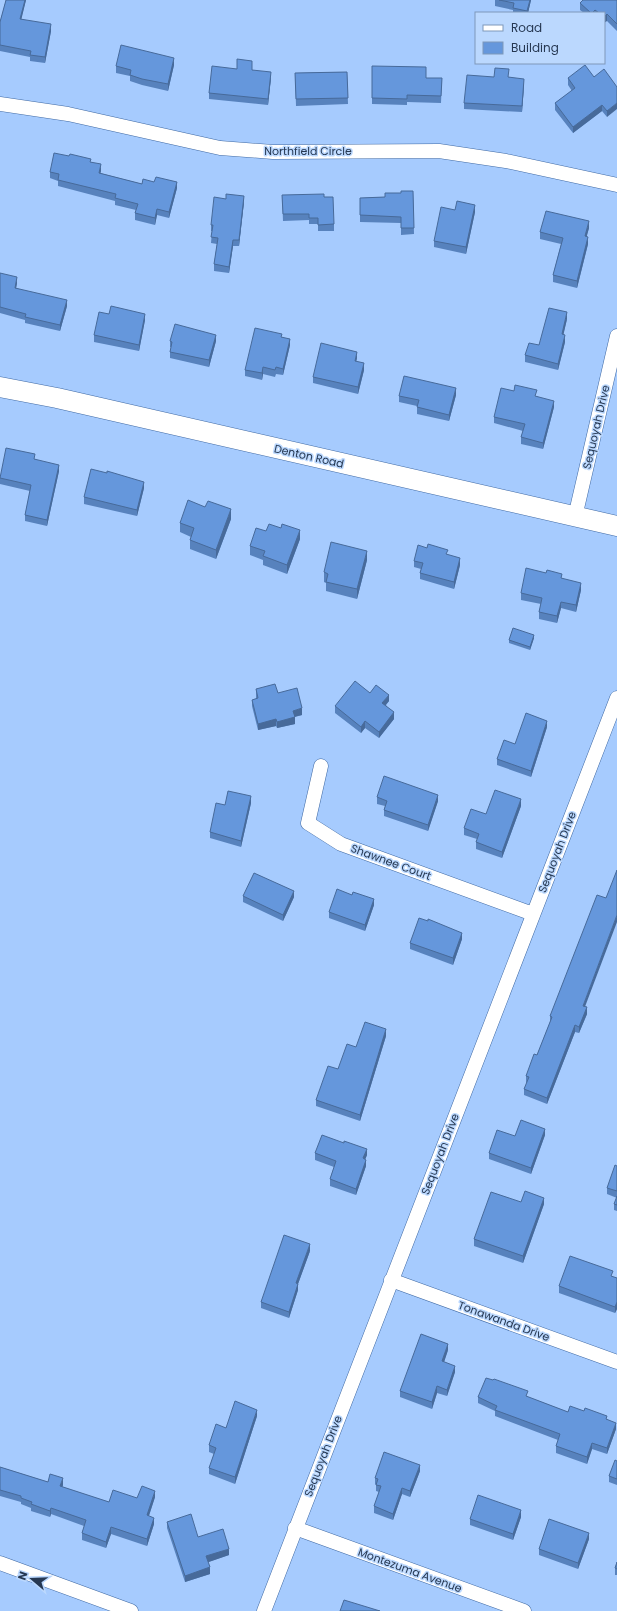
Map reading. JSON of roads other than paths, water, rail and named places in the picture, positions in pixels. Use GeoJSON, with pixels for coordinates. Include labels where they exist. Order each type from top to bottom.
{"type":"FeatureCollection","features":[{"type":"Feature","properties":{"kind":"street","name":"Northfield Circle"},"geometry":{"type":"LineString","coordinates":[[0,104],[68,114],[220,148],[273,152],[439,152],[506,161],[617,185]]}},
{"type":"Feature","properties":{"kind":"street","name":"Sequoyah Drive"},"geometry":{"type":"LineString","coordinates":[[575,517],[617,336]]}},
{"type":"Feature","properties":{"kind":"street","name":"Denton Road"},"geometry":{"type":"LineString","coordinates":[[0,387],[57,398],[617,526]]}},
{"type":"Feature","properties":{"kind":"street","name":"Sequoyah Drive"},"geometry":{"type":"LineString","coordinates":[[264,1611],[617,698]]}},
{"type":"Feature","properties":{"kind":"street","name":"Shawnee Court"},"geometry":{"type":"LineString","coordinates":[[321,766],[308,823],[340,844],[533,914]]}},
{"type":"Feature","properties":{"kind":"street","name":"Tonawanda Drive"},"geometry":{"type":"LineString","coordinates":[[391,1280],[617,1362]]}},
{"type":"Feature","properties":{"kind":"street","name":"Montezuma Avenue"},"geometry":{"type":"LineString","coordinates":[[295,1528],[524,1611]]}},
{"type":"Feature","properties":{"kind":"street"},"geometry":{"type":"LineString","coordinates":[[0,1563],[131,1611]]}}]}
